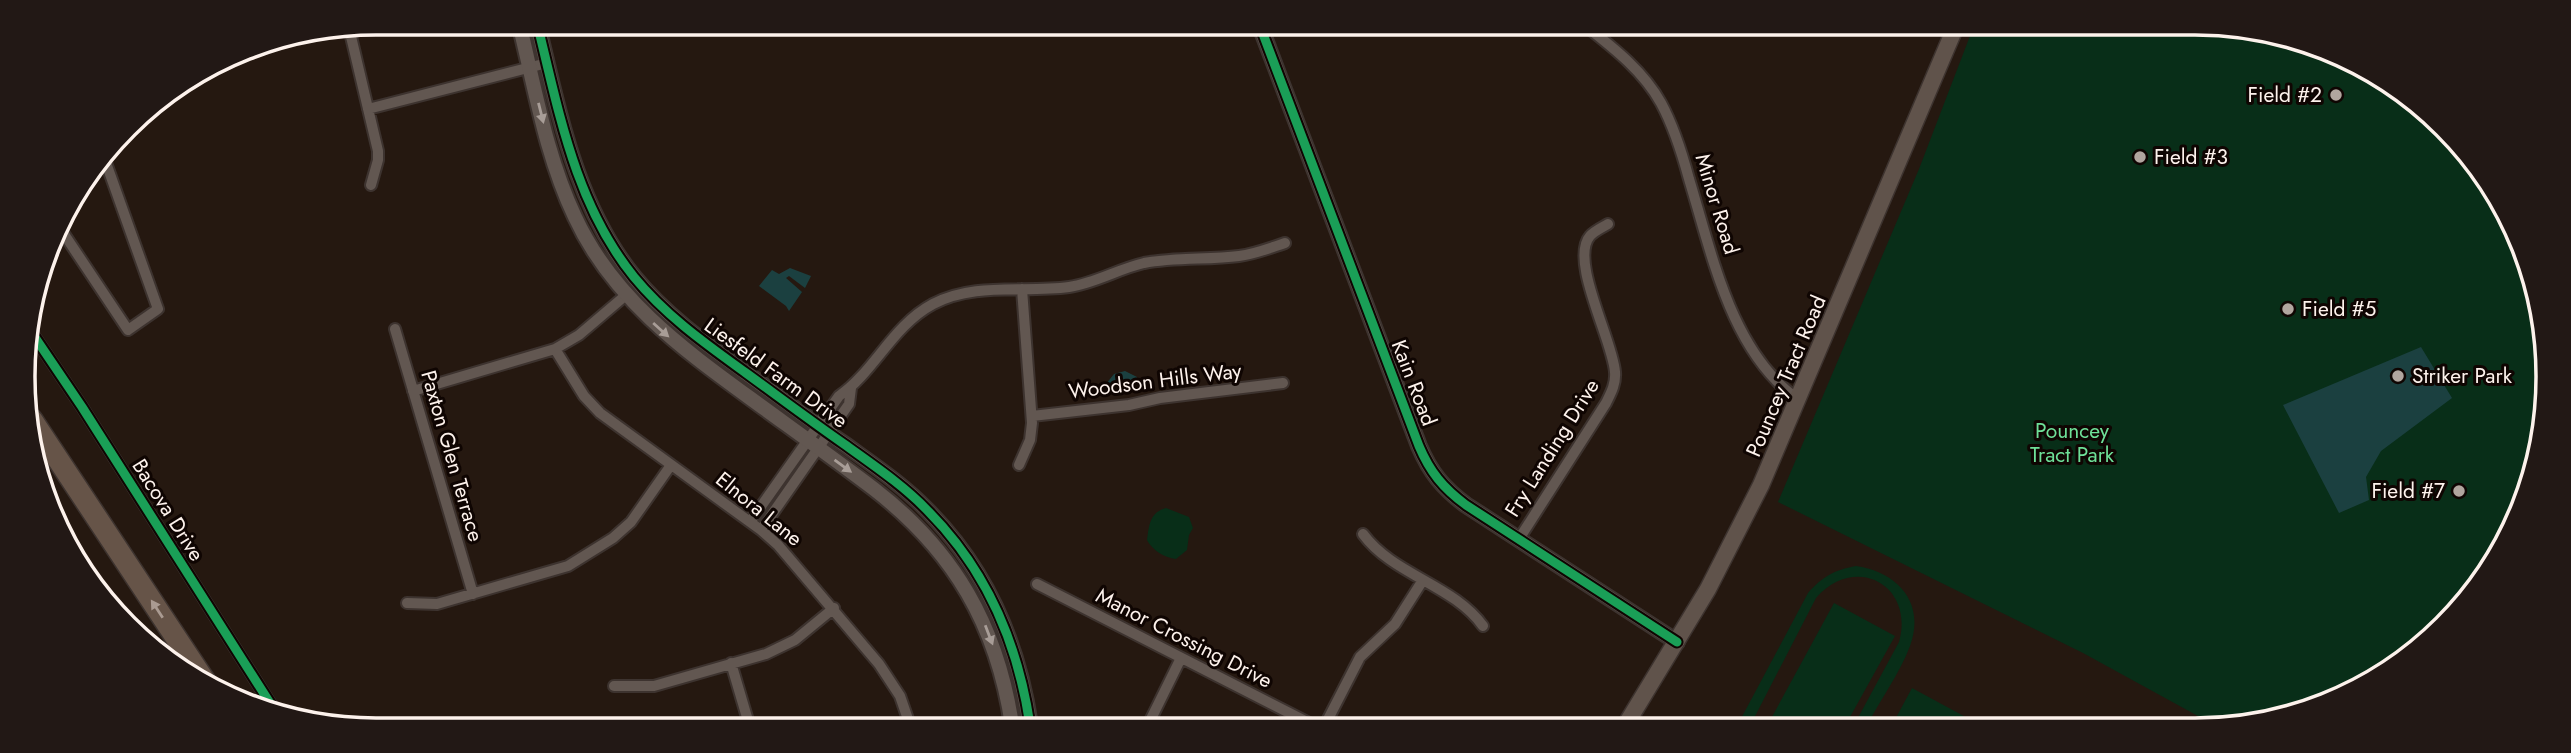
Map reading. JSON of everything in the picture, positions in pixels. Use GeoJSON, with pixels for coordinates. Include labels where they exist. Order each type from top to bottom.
{"type":"FeatureCollection","features":[{"type":"Feature","properties":{"kind":"highway"},"geometry":{"type":"LineString","coordinates":[[40,432],[194,664]]}},
{"type":"Feature","properties":{"kind":"main road","name":"Pouncey Tract Road"},"geometry":{"type":"LineString","coordinates":[[1630,718],[1708,589],[1742,523],[1799,400],[1952,35]]}},
{"type":"Feature","properties":{"kind":"street","name":"Liesfeld Farm Drive"},"geometry":{"type":"LineString","coordinates":[[522,35],[553,162],[564,192],[590,244],[626,295],[685,351],[900,509],[926,535],[949,563],[978,610],[992,642],[1008,695],[1011,718]]}},
{"type":"Feature","properties":{"kind":"street","name":"Liesfeld Farm Drive"},"geometry":{"type":"LineString","coordinates":[[540,35],[566,141],[581,186],[604,233],[634,276],[652,298],[690,332],[911,495],[940,524],[967,558],[991,597],[1010,639],[1022,680],[1029,718]]}},
{"type":"Feature","properties":{"kind":"street","name":"Kain Road"},"geometry":{"type":"LineString","coordinates":[[1263,35],[1426,463],[1448,492],[1677,642]]}},
{"type":"Feature","properties":{"kind":"street","name":"Minor Road"},"geometry":{"type":"LineString","coordinates":[[1596,35],[1645,79],[1661,103],[1680,147],[1708,242],[1734,316],[1754,356],[1767,374],[1799,400]]}},
{"type":"Feature","properties":{"kind":"street"},"geometry":{"type":"LineString","coordinates":[[351,36],[378,151],[371,186]]}},
{"type":"Feature","properties":{"kind":"street"},"geometry":{"type":"LineString","coordinates":[[368,109],[547,63]]}},
{"type":"Feature","properties":{"kind":"street"},"geometry":{"type":"LineString","coordinates":[[65,236],[128,330],[158,309],[108,167]]}},
{"type":"Feature","properties":{"kind":"street","name":"Fry Landing Drive"},"geometry":{"type":"LineString","coordinates":[[1519,539],[1606,403],[1615,382],[1613,358],[1585,271],[1589,237],[1608,224]]}},
{"type":"Feature","properties":{"kind":"street"},"geometry":{"type":"LineString","coordinates":[[750,522],[824,430],[849,404],[851,388],[902,327],[935,303],[974,292],[1069,287],[1105,278],[1145,263],[1240,256],[1285,243]]}},
{"type":"Feature","properties":{"kind":"street"},"geometry":{"type":"LineString","coordinates":[[1019,465],[1030,440],[1032,416],[1022,289]]}},
{"type":"Feature","properties":{"kind":"street"},"geometry":{"type":"LineString","coordinates":[[413,391],[555,349],[579,335],[626,295]]}},
{"type":"Feature","properties":{"kind":"street","name":"Paxton Glen Terrace"},"geometry":{"type":"LineString","coordinates":[[396,330],[472,594]]}},
{"type":"Feature","properties":{"kind":"street","name":"Bacova Drive"},"geometry":{"type":"LineString","coordinates":[[37,341],[268,700]]}},
{"type":"Feature","properties":{"kind":"street","name":"Elnora Lane"},"geometry":{"type":"LineString","coordinates":[[555,349],[584,396],[600,413],[761,530],[785,552],[879,664],[900,696],[908,718]]}},
{"type":"Feature","properties":{"kind":"street","name":"Woodson Hills Way"},"geometry":{"type":"LineString","coordinates":[[1032,416],[1283,383]]}},
{"type":"Feature","properties":{"kind":"street"},"geometry":{"type":"LineString","coordinates":[[761,530],[813,444]]}},
{"type":"Feature","properties":{"kind":"street"},"geometry":{"type":"LineString","coordinates":[[407,603],[437,604],[568,566],[613,538],[631,522],[671,465]]}},
{"type":"Feature","properties":{"kind":"street"},"geometry":{"type":"LineString","coordinates":[[1363,534],[1376,550],[1470,610],[1483,626]]}},
{"type":"Feature","properties":{"kind":"street"},"geometry":{"type":"LineString","coordinates":[[1329,718],[1360,657],[1395,624],[1423,580]]}},
{"type":"Feature","properties":{"kind":"street","name":"Manor Crossing Drive"},"geometry":{"type":"LineString","coordinates":[[1037,584],[1297,718]]}},
{"type":"Feature","properties":{"kind":"street"},"geometry":{"type":"LineString","coordinates":[[614,686],[654,686],[766,654],[795,640],[834,608]]}},
{"type":"Feature","properties":{"kind":"street"},"geometry":{"type":"LineString","coordinates":[[1151,718],[1181,658]]}},
{"type":"Feature","properties":{"kind":"street"},"geometry":{"type":"LineString","coordinates":[[731,663],[747,718]]}},
{"type":"Feature","properties":{"kind":"green space","name":"Pouncey Tract Park"},"geometry":{"type":"Polygon","coordinates":[[[1970,35],[2194,35],[2261,42],[2304,53],[2346,70],[2384,93],[2420,120],[2465,169],[2501,225],[2524,288],[2535,354],[2533,421],[2518,486],[2501,528],[2478,566],[2451,602],[2402,647],[2346,683],[2283,706],[2239,715],[2201,718],[2083,653],[1778,502],[1919,169],[1970,35]]]}},
{"type":"Feature","properties":{"kind":"green space"},"geometry":{"type":"Polygon","coordinates":[[[1166,508],[1189,517],[1193,528],[1187,550],[1176,559],[1159,553],[1147,540],[1153,516],[1166,508]]]}},
{"type":"Feature","properties":{"kind":"green space"},"geometry":{"type":"Polygon","coordinates":[[[1856,566],[1884,575],[1904,592],[1911,603],[1914,616],[1914,630],[1906,656],[1871,718],[1858,718],[1899,642],[1902,622],[1898,605],[1890,591],[1878,582],[1864,577],[1848,578],[1831,585],[1816,598],[1754,718],[1741,718],[1808,593],[1829,575],[1856,566]]]}},
{"type":"Feature","properties":{"kind":"green space"},"geometry":{"type":"Polygon","coordinates":[[[1834,603],[1895,636],[1849,718],[1771,718],[1834,603]]]}},
{"type":"Feature","properties":{"kind":"green space"},"geometry":{"type":"Polygon","coordinates":[[[1912,688],[1967,718],[1896,718],[1912,688]]]}},
{"type":"Feature","properties":{"kind":"water"},"geometry":{"type":"Polygon","coordinates":[[[790,268],[811,276],[805,288],[789,276],[786,278],[802,292],[789,311],[759,286],[772,270],[779,274],[790,268]]]}},
{"type":"Feature","properties":{"kind":"water"},"geometry":{"type":"Polygon","coordinates":[[[2421,347],[2452,398],[2381,451],[2366,477],[2369,500],[2339,513],[2283,405],[2421,347]]]}},
{"type":"Feature","properties":{"kind":"water"},"geometry":{"type":"Polygon","coordinates":[[[1125,371],[1137,377],[1138,382],[1107,387],[1106,384],[1114,374],[1125,371]]]}},
{"type":"Feature","properties":{"kind":"cycle path"},"geometry":{"type":"LineString","coordinates":[[540,35],[562,123],[583,188],[614,249],[634,277],[687,329],[898,484],[948,533],[966,557],[996,609],[1017,666],[1029,718]]}},
{"type":"Feature","properties":{"kind":"cycle path"},"geometry":{"type":"LineString","coordinates":[[1263,35],[1419,446],[1433,472],[1444,486],[1466,505],[1677,642]]}},
{"type":"Feature","properties":{"kind":"cycle path"},"geometry":{"type":"LineString","coordinates":[[37,341],[268,700]]}},
{"type":"Feature","properties":{"kind":"place","name":"Field #2"},"geometry":{"type":"Point","coordinates":[2336,95]}},
{"type":"Feature","properties":{"kind":"place","name":"Field #3"},"geometry":{"type":"Point","coordinates":[2140,157]}},
{"type":"Feature","properties":{"kind":"place","name":"Field #5"},"geometry":{"type":"Point","coordinates":[2288,309]}},
{"type":"Feature","properties":{"kind":"place","name":"Striker Park"},"geometry":{"type":"Point","coordinates":[2398,376]}},
{"type":"Feature","properties":{"kind":"place","name":"Field #7"},"geometry":{"type":"Point","coordinates":[2459,491]}}]}
